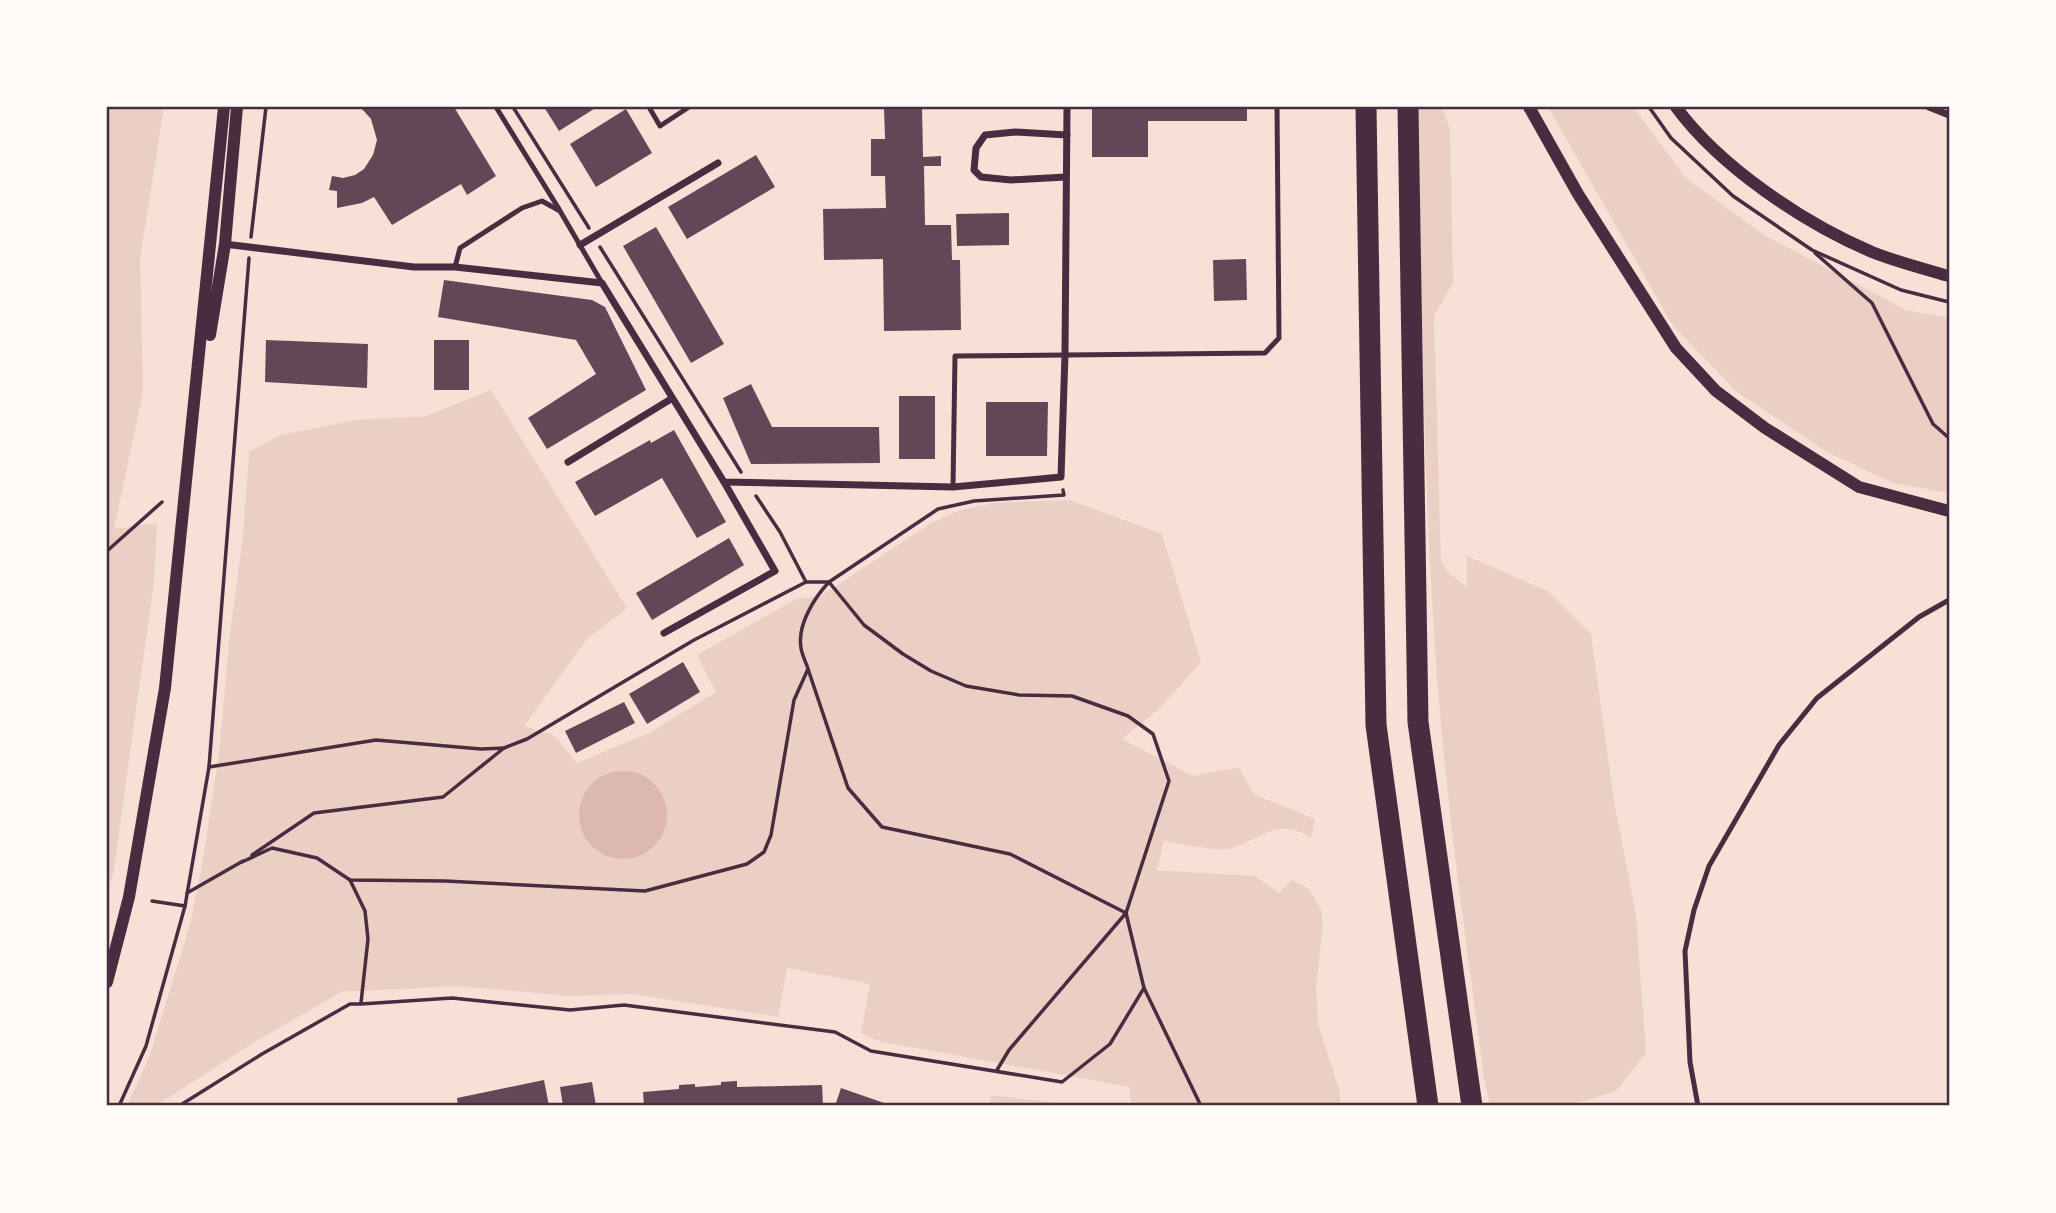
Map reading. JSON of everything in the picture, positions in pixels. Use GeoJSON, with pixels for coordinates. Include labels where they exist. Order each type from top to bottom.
{"type":"FeatureCollection","features":[{"type":"Feature","properties":{"kind":"highway"},"geometry":{"type":"LineString","coordinates":[[1366,107],[1376,725],[1428,1106]]}},
{"type":"Feature","properties":{"kind":"highway"},"geometry":{"type":"LineString","coordinates":[[1408,107],[1418,722],[1472,1106]]}},
{"type":"Feature","properties":{"kind":"street"},"geometry":{"type":"LineString","coordinates":[[218,243],[224,107]]}},
{"type":"Feature","properties":{"kind":"street"},"geometry":{"type":"LineString","coordinates":[[107,982],[129,897],[165,688],[190,460],[237,107]]}},
{"type":"Feature","properties":{"kind":"street"},"geometry":{"type":"LineString","coordinates":[[724,482],[953,488],[1061,477],[1067,107]]}},
{"type":"Feature","properties":{"kind":"street"},"geometry":{"type":"LineString","coordinates":[[1529,107],[1577,194],[1676,348],[1716,391],[1765,428],[1858,487],[1949,511]]}},
{"type":"Feature","properties":{"kind":"street"},"geometry":{"type":"LineString","coordinates":[[1676,107],[1721,156],[1774,197],[1823,228],[1874,253],[1949,276]]}},
{"type":"Feature","properties":{"kind":"street"},"geometry":{"type":"LineString","coordinates":[[1929,107],[1949,116]]}},
{"type":"Feature","properties":{"kind":"street"},"geometry":{"type":"LineString","coordinates":[[1066,135],[1015,132],[985,135],[976,148],[974,170],[981,177],[1011,180],[1066,177]]}},
{"type":"Feature","properties":{"kind":"street"},"geometry":{"type":"LineString","coordinates":[[580,244],[718,163]]}},
{"type":"Feature","properties":{"kind":"street"},"geometry":{"type":"LineString","coordinates":[[218,243],[414,267],[455,267],[601,283],[724,482],[775,571],[664,633]]}},
{"type":"Feature","properties":{"kind":"street"},"geometry":{"type":"LineString","coordinates":[[568,462],[671,399]]}},
{"type":"Feature","properties":{"kind":"lane"},"geometry":{"type":"LineString","coordinates":[[496,107],[601,283]]}},
{"type":"Feature","properties":{"kind":"lane"},"geometry":{"type":"LineString","coordinates":[[649,107],[660,126],[689,107]]}},
{"type":"Feature","properties":{"kind":"lane"},"geometry":{"type":"LineString","coordinates":[[953,488],[955,356],[1265,353],[1279,338],[1277,107]]}},
{"type":"Feature","properties":{"kind":"lane"},"geometry":{"type":"LineString","coordinates":[[455,267],[460,248],[522,208],[542,201],[560,211]]}},
{"type":"Feature","properties":{"kind":"lane"},"geometry":{"type":"LineString","coordinates":[[1698,1106],[1690,1062],[1685,951],[1694,910],[1709,866],[1779,745],[1817,698],[1919,617],[1949,600]]}},
{"type":"Feature","properties":{"kind":"path"},"geometry":{"type":"LineString","coordinates":[[119,1106],[146,1046],[185,906],[209,767],[250,247],[266,107]]}},
{"type":"Feature","properties":{"kind":"path"},"geometry":{"type":"LineString","coordinates":[[513,107],[780,532],[806,582]]}},
{"type":"Feature","properties":{"kind":"path"},"geometry":{"type":"LineString","coordinates":[[1812,250],[1872,303],[1933,424],[1949,438]]}},
{"type":"Feature","properties":{"kind":"path"},"geometry":{"type":"LineString","coordinates":[[1061,477],[1064,495],[974,501],[938,509],[829,582],[810,609],[801,635],[801,648],[848,788],[882,827],[1010,854],[1126,913],[1144,988],[1200,1106]]}},
{"type":"Feature","properties":{"kind":"path"},"geometry":{"type":"LineString","coordinates":[[107,551],[162,502]]}},
{"type":"Feature","properties":{"kind":"path"},"geometry":{"type":"LineString","coordinates":[[242,862],[314,813],[443,797],[504,748],[527,739],[694,640],[806,582],[829,582]]}},
{"type":"Feature","properties":{"kind":"path"},"geometry":{"type":"LineString","coordinates":[[829,582],[864,625],[931,671],[966,686],[1019,695],[1072,696],[1128,716],[1153,734],[1169,781],[1126,913],[1009,1050],[997,1071]]}},
{"type":"Feature","properties":{"kind":"path"},"geometry":{"type":"LineString","coordinates":[[350,880],[444,881],[645,891],[747,864],[764,852],[771,835],[794,700],[808,669]]}},
{"type":"Feature","properties":{"kind":"path"},"geometry":{"type":"LineString","coordinates":[[209,767],[376,740],[481,749],[504,748]]}},
{"type":"Feature","properties":{"kind":"path"},"geometry":{"type":"LineString","coordinates":[[187,893],[272,848],[317,858],[350,880],[365,911],[368,939],[361,1004]]}},
{"type":"Feature","properties":{"kind":"path"},"geometry":{"type":"LineString","coordinates":[[152,901],[185,906]]}},
{"type":"Feature","properties":{"kind":"path"},"geometry":{"type":"LineString","coordinates":[[179,1106],[262,1054],[350,1004],[452,998],[570,1010],[624,1004],[835,1032],[871,1051],[1062,1082],[1110,1044],[1144,988]]}},
{"type":"Feature","properties":{"kind":"shaded area"},"geometry":{"type":"Polygon","coordinates":[[[107,107],[164,107],[140,258],[143,392],[114,529],[157,523],[154,582],[113,875],[107,890],[107,107]]]}},
{"type":"Feature","properties":{"kind":"shaded area"},"geometry":{"type":"Polygon","coordinates":[[[1419,107],[1442,107],[1450,129],[1453,283],[1434,316],[1441,561],[1448,572],[1467,587],[1467,556],[1548,591],[1591,634],[1613,795],[1636,915],[1646,1053],[1616,1091],[1568,1106],[1490,1106],[1484,1078],[1447,786],[1433,616],[1424,398],[1419,107]]]}},
{"type":"Feature","properties":{"kind":"shaded area"},"geometry":{"type":"Polygon","coordinates":[[[1548,107],[1633,107],[1686,178],[1764,235],[1906,310],[1949,318],[1949,493],[1893,483],[1827,452],[1737,392],[1673,326],[1548,107]]]}},
{"type":"Feature","properties":{"kind":"shaded area"},"geometry":{"type":"Polygon","coordinates":[[[491,390],[627,608],[587,639],[524,726],[554,735],[577,763],[649,733],[716,692],[697,655],[796,599],[821,596],[931,523],[958,511],[992,503],[1070,500],[1162,534],[1201,662],[1161,707],[1122,739],[1193,776],[1239,767],[1253,794],[1315,819],[1311,838],[1289,829],[1279,829],[1224,850],[1164,841],[1157,870],[1255,876],[1279,893],[1292,880],[1308,888],[1321,909],[1323,926],[1316,986],[1318,1024],[1340,1092],[1340,1106],[1132,1106],[1129,1087],[878,1041],[861,1033],[870,984],[787,968],[778,1017],[633,994],[570,996],[458,986],[341,992],[248,1046],[156,1106],[127,1106],[150,1055],[191,921],[202,865],[219,754],[230,633],[243,536],[249,452],[280,435],[357,420],[426,416],[491,390]]]}},
{"type":"Feature","properties":{"kind":"shaded area"},"geometry":{"type":"Polygon","coordinates":[[[623,771],[648,778],[660,790],[667,815],[660,840],[648,852],[623,859],[598,852],[586,840],[579,815],[586,790],[598,778],[623,771]]]}},
{"type":"Feature","properties":{"kind":"shaded area"},"geometry":{"type":"Polygon","coordinates":[[[991,1095],[1084,1106],[989,1106],[991,1095]]]}},
{"type":"Feature","properties":{"kind":"building"},"geometry":{"type":"Polygon","coordinates":[[[454,107],[496,176],[467,195],[461,184],[392,225],[374,197],[362,203],[337,208],[337,191],[329,190],[332,176],[343,178],[355,175],[364,169],[373,155],[377,140],[371,119],[362,109],[454,107]]]}},
{"type":"Feature","properties":{"kind":"building"},"geometry":{"type":"Polygon","coordinates":[[[544,107],[597,107],[559,131],[544,107]]]}},
{"type":"Feature","properties":{"kind":"building"},"geometry":{"type":"Polygon","coordinates":[[[884,107],[922,107],[923,157],[941,156],[941,166],[924,166],[925,225],[951,225],[952,260],[960,260],[961,330],[884,331],[883,259],[824,260],[823,209],[886,208],[885,176],[871,176],[871,139],[885,139],[884,107]]]}},
{"type":"Feature","properties":{"kind":"building"},"geometry":{"type":"Polygon","coordinates":[[[1092,107],[1247,107],[1247,121],[1148,121],[1148,157],[1092,157],[1092,107]]]}},
{"type":"Feature","properties":{"kind":"building"},"geometry":{"type":"Polygon","coordinates":[[[626,109],[652,153],[596,187],[570,144],[626,109]]]}},
{"type":"Feature","properties":{"kind":"building"},"geometry":{"type":"Polygon","coordinates":[[[756,155],[775,187],[687,239],[668,207],[756,155]]]}},
{"type":"Feature","properties":{"kind":"building"},"geometry":{"type":"Polygon","coordinates":[[[1009,213],[1009,245],[957,246],[956,214],[1009,213]]]}},
{"type":"Feature","properties":{"kind":"building"},"geometry":{"type":"Polygon","coordinates":[[[656,227],[724,344],[691,363],[623,246],[656,227]]]}},
{"type":"Feature","properties":{"kind":"building"},"geometry":{"type":"Polygon","coordinates":[[[1246,259],[1247,300],[1214,301],[1213,260],[1246,259]]]}},
{"type":"Feature","properties":{"kind":"building"},"geometry":{"type":"Polygon","coordinates":[[[444,280],[592,300],[605,307],[646,390],[547,449],[528,418],[596,374],[576,340],[438,317],[444,280]]]}},
{"type":"Feature","properties":{"kind":"building"},"geometry":{"type":"Polygon","coordinates":[[[266,340],[368,344],[367,388],[265,382],[266,340]]]}},
{"type":"Feature","properties":{"kind":"building"},"geometry":{"type":"Polygon","coordinates":[[[434,340],[469,340],[469,390],[434,390],[434,340]]]}},
{"type":"Feature","properties":{"kind":"building"},"geometry":{"type":"Polygon","coordinates":[[[751,384],[772,427],[879,427],[880,463],[751,464],[723,398],[751,384]]]}},
{"type":"Feature","properties":{"kind":"building"},"geometry":{"type":"Polygon","coordinates":[[[899,396],[935,396],[935,459],[899,459],[899,396]]]}},
{"type":"Feature","properties":{"kind":"building"},"geometry":{"type":"Polygon","coordinates":[[[986,402],[1048,402],[1047,456],[986,456],[986,402]]]}},
{"type":"Feature","properties":{"kind":"building"},"geometry":{"type":"Polygon","coordinates":[[[674,430],[726,522],[697,538],[662,478],[595,516],[575,482],[650,440],[651,443],[674,430]]]}},
{"type":"Feature","properties":{"kind":"building"},"geometry":{"type":"Polygon","coordinates":[[[729,538],[744,565],[652,620],[636,593],[729,538]]]}},
{"type":"Feature","properties":{"kind":"building"},"geometry":{"type":"Polygon","coordinates":[[[683,662],[700,692],[647,724],[629,694],[683,662]]]}},
{"type":"Feature","properties":{"kind":"building"},"geometry":{"type":"Polygon","coordinates":[[[624,702],[635,723],[576,753],[565,731],[624,702]]]}},
{"type":"Feature","properties":{"kind":"building"},"geometry":{"type":"Polygon","coordinates":[[[544,1080],[549,1106],[458,1106],[457,1098],[544,1080]]]}},
{"type":"Feature","properties":{"kind":"building"},"geometry":{"type":"Polygon","coordinates":[[[737,1081],[737,1087],[822,1085],[823,1105],[644,1106],[643,1092],[679,1089],[679,1085],[695,1084],[695,1087],[737,1081]]]}},
{"type":"Feature","properties":{"kind":"building"},"geometry":{"type":"Polygon","coordinates":[[[592,1082],[596,1106],[563,1106],[560,1087],[592,1082]]]}},
{"type":"Feature","properties":{"kind":"building"},"geometry":{"type":"Polygon","coordinates":[[[841,1088],[884,1103],[883,1106],[835,1106],[841,1088]]]}}]}
